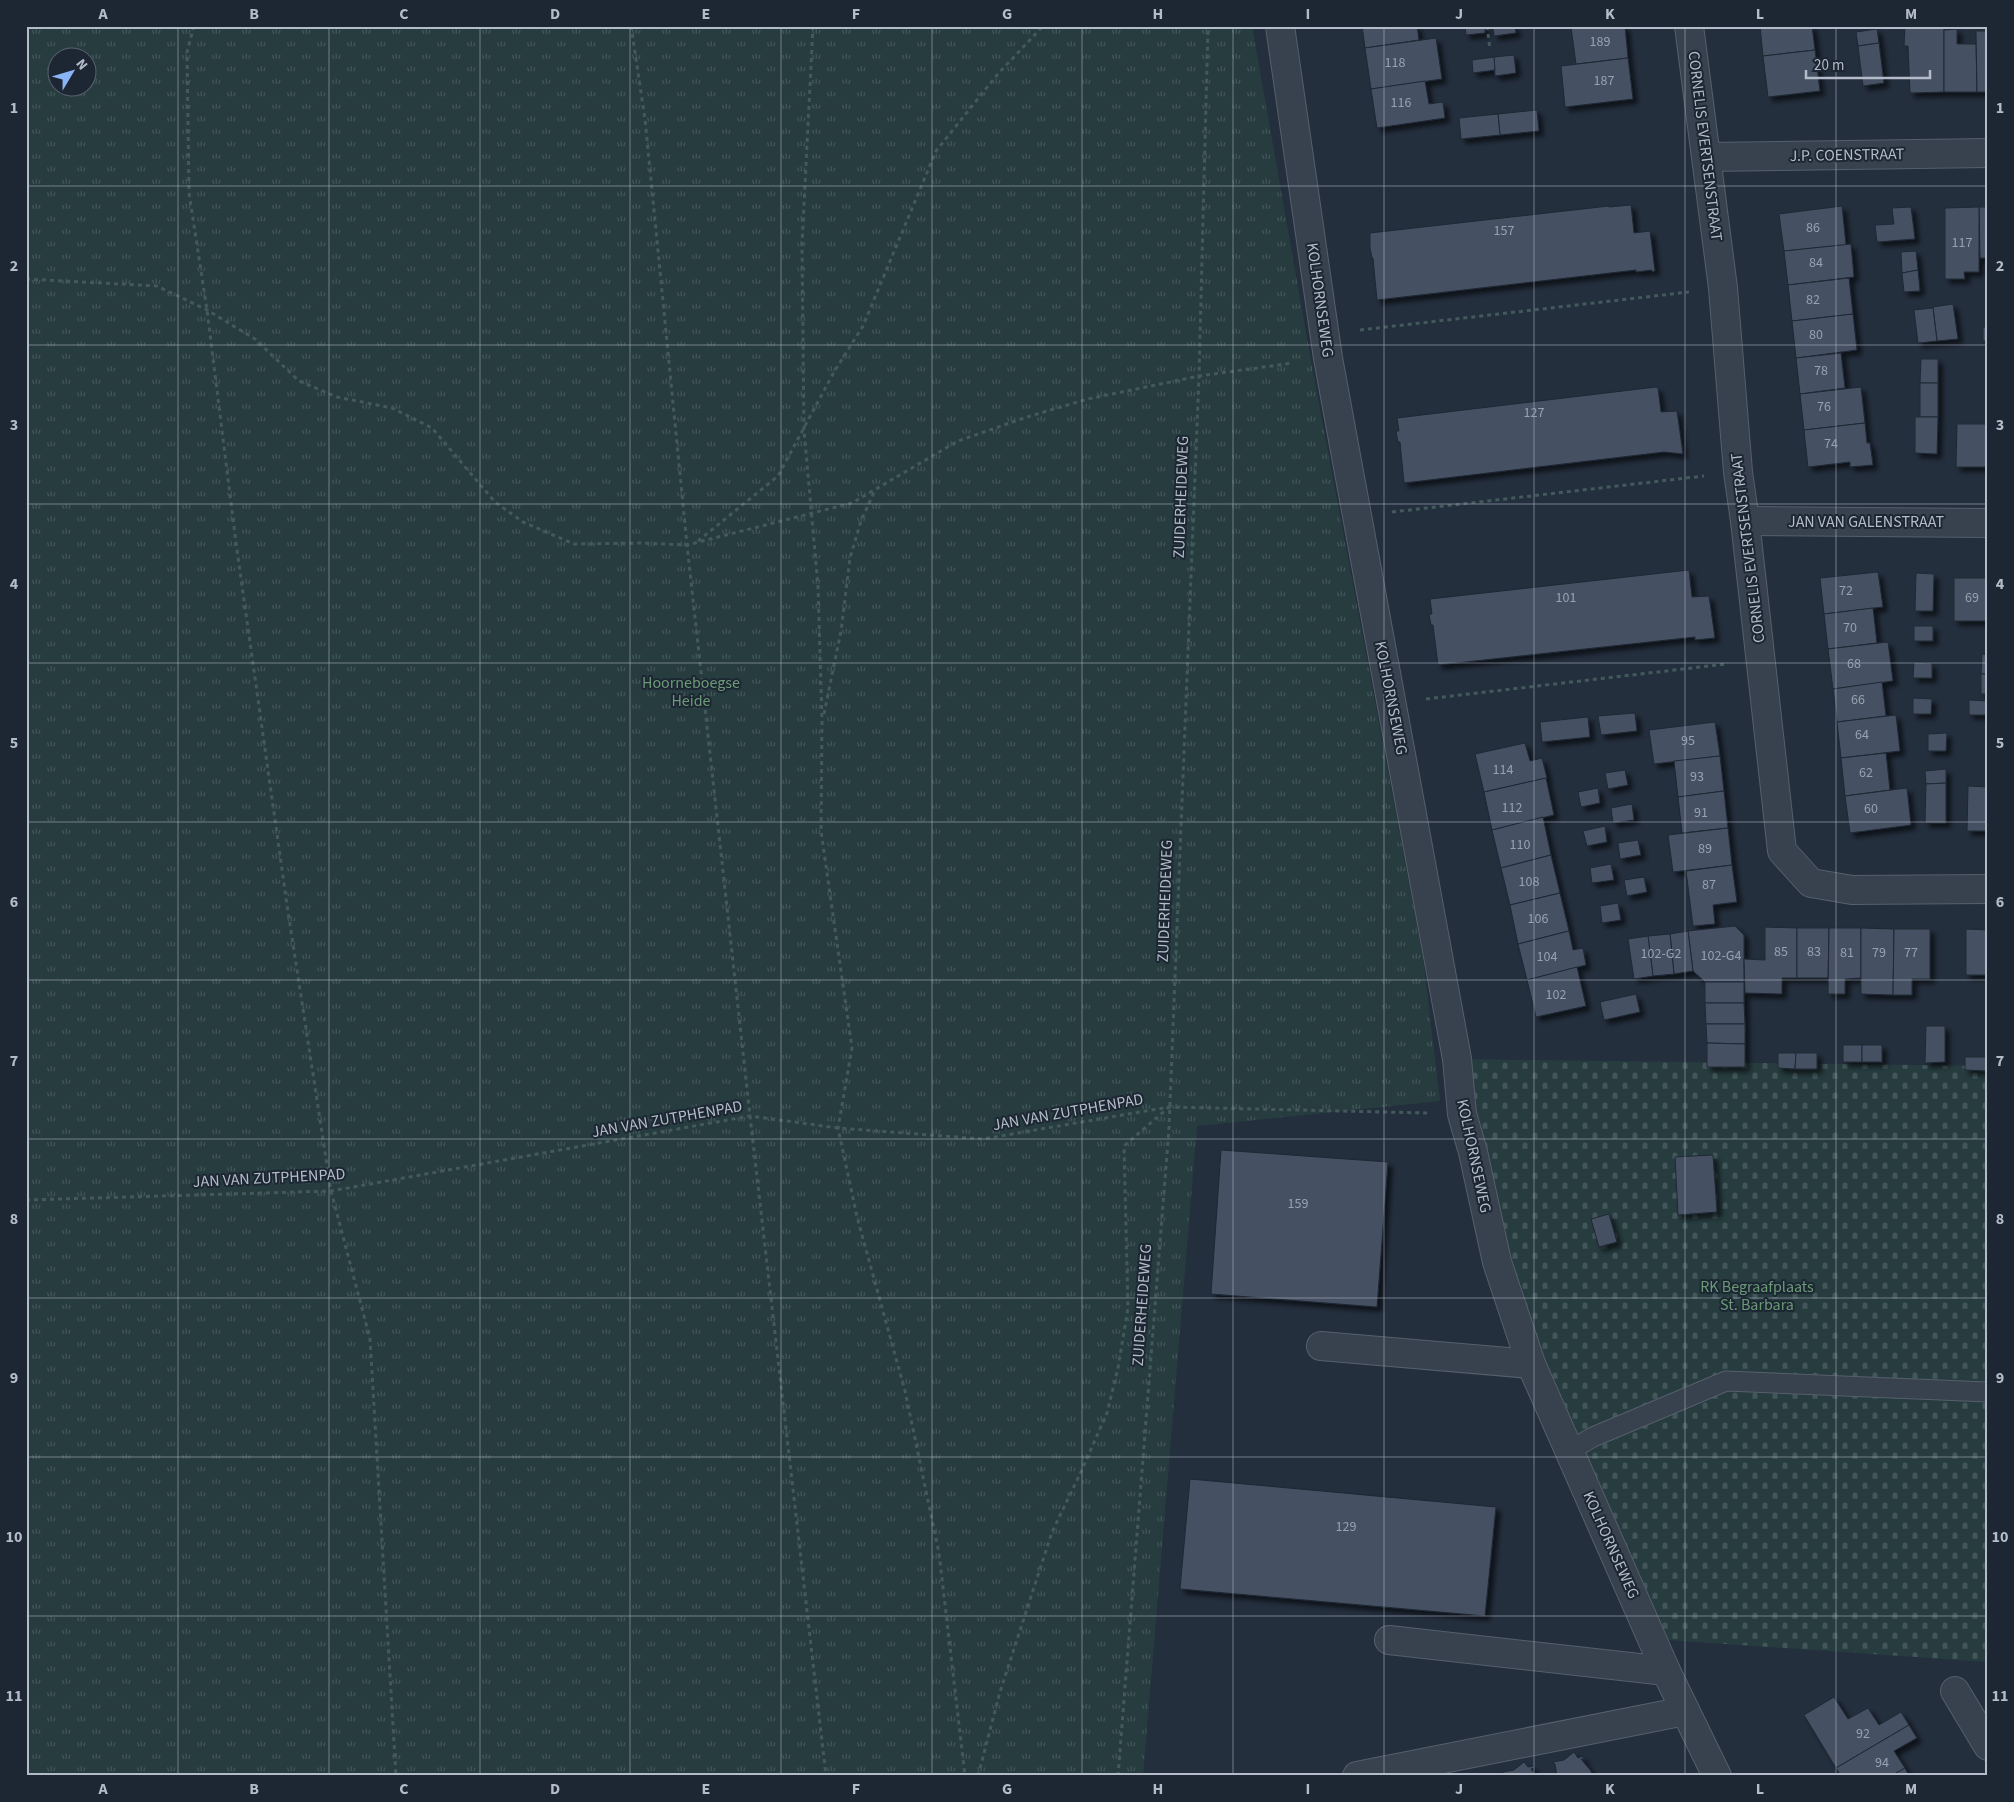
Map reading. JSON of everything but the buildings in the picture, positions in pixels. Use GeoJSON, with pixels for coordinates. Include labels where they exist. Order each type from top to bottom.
{"type":"FeatureCollection","features":[{"type":"Feature","properties":{"kind":"street","name":"KOLHORNSEWEG"},"geometry":{"type":"LineString","coordinates":[[1280,26],[1326,346],[1458,1059],[1462,1114],[1473,1152],[1497,1262],[1531,1364],[1666,1671],[1717,1776]]}},
{"type":"Feature","properties":{"kind":"street","name":"CORNELIS EVERTSENSTRAAT"},"geometry":{"type":"LineString","coordinates":[[1690,26],[1723,288],[1738,472],[1782,851],[1811,883],[1852,890],[1988,889]]}},
{"type":"Feature","properties":{"kind":"street","name":"J.P. COENSTRAAT"},"geometry":{"type":"LineString","coordinates":[[1707,157],[1988,153]]}},
{"type":"Feature","properties":{"kind":"street","name":"JAN VAN GALENSTRAAT"},"geometry":{"type":"LineString","coordinates":[[1745,521],[1988,523]]}},
{"type":"Feature","properties":{"kind":"street"},"geometry":{"type":"LineString","coordinates":[[1321,1346],[1531,1364]]}},
{"type":"Feature","properties":{"kind":"street"},"geometry":{"type":"LineString","coordinates":[[1389,1640],[1666,1671]]}},
{"type":"Feature","properties":{"kind":"street"},"geometry":{"type":"LineString","coordinates":[[1955,1691],[1988,1746]]}},
{"type":"Feature","properties":{"kind":"street"},"geometry":{"type":"LineString","coordinates":[[1357,1776],[1685,1711]]}},
{"type":"Feature","properties":{"kind":"lane"},"geometry":{"type":"LineString","coordinates":[[1569,1450],[1593,1437],[1726,1381],[1988,1392]]}},
{"type":"Feature","properties":{"kind":"path"},"geometry":{"type":"LineString","coordinates":[[194,26],[187,52],[188,193],[207,310],[287,905],[331,1190],[370,1339],[396,1776]]}},
{"type":"Feature","properties":{"kind":"path"},"geometry":{"type":"LineString","coordinates":[[631,26],[644,119],[687,545],[826,1776]]}},
{"type":"Feature","properties":{"kind":"path"},"geometry":{"type":"LineString","coordinates":[[812,26],[802,244],[804,430],[818,586],[822,720],[820,831],[852,1048],[838,1128],[857,1217],[905,1391],[939,1553],[966,1776]]}},
{"type":"Feature","properties":{"kind":"path"},"geometry":{"type":"LineString","coordinates":[[697,542],[778,476],[834,372],[863,326],[936,152],[998,75],[1043,26]]}},
{"type":"Feature","properties":{"kind":"path","name":"ZUIDERHEIDEWEG"},"geometry":{"type":"LineString","coordinates":[[1118,1776],[1169,1106],[1199,376],[1208,26]]}},
{"type":"Feature","properties":{"kind":"path"},"geometry":{"type":"LineString","coordinates":[[1487,26],[1490,49]]}},
{"type":"Feature","properties":{"kind":"path"},"geometry":{"type":"LineString","coordinates":[[26,278],[157,286],[207,310],[255,339],[299,381],[336,397],[392,408],[432,428],[495,502],[523,522],[574,544],[642,543],[687,545],[852,503],[958,441],[1088,399],[1199,376],[1326,346],[1723,288]]}},
{"type":"Feature","properties":{"kind":"path"},"geometry":{"type":"LineString","coordinates":[[1357,516],[1738,472]]}},
{"type":"Feature","properties":{"kind":"path"},"geometry":{"type":"LineString","coordinates":[[822,720],[841,631],[850,558],[861,522],[876,489]]}},
{"type":"Feature","properties":{"kind":"path"},"geometry":{"type":"LineString","coordinates":[[1392,704],[1761,660]]}},
{"type":"Feature","properties":{"kind":"path"},"geometry":{"type":"LineString","coordinates":[[978,1776],[1000,1692],[1052,1532],[1107,1413],[1118,1368],[1128,1308],[1124,1146],[1169,1106]]}},
{"type":"Feature","properties":{"kind":"path","name":"JAN VAN ZUTPHENPAD"},"geometry":{"type":"LineString","coordinates":[[26,1200],[331,1190],[750,1116],[838,1128],[983,1139],[1169,1106],[1462,1114]]}},
{"type":"Feature","properties":{"kind":"green space","name":"Hoorneboegse Heide"},"geometry":{"type":"Polygon","coordinates":[[[26,26],[1252,26],[1311,361],[1423,958],[1440,1101],[1197,1126],[1143,1776],[26,1776],[26,26]]]}},
{"type":"Feature","properties":{"kind":"green space","name":"RK Begraafplaats St. Barbara"},"geometry":{"type":"Polygon","coordinates":[[[1457,1059],[1988,1066],[1988,1662],[1653,1639],[1497,1262],[1457,1059]]]}}]}
